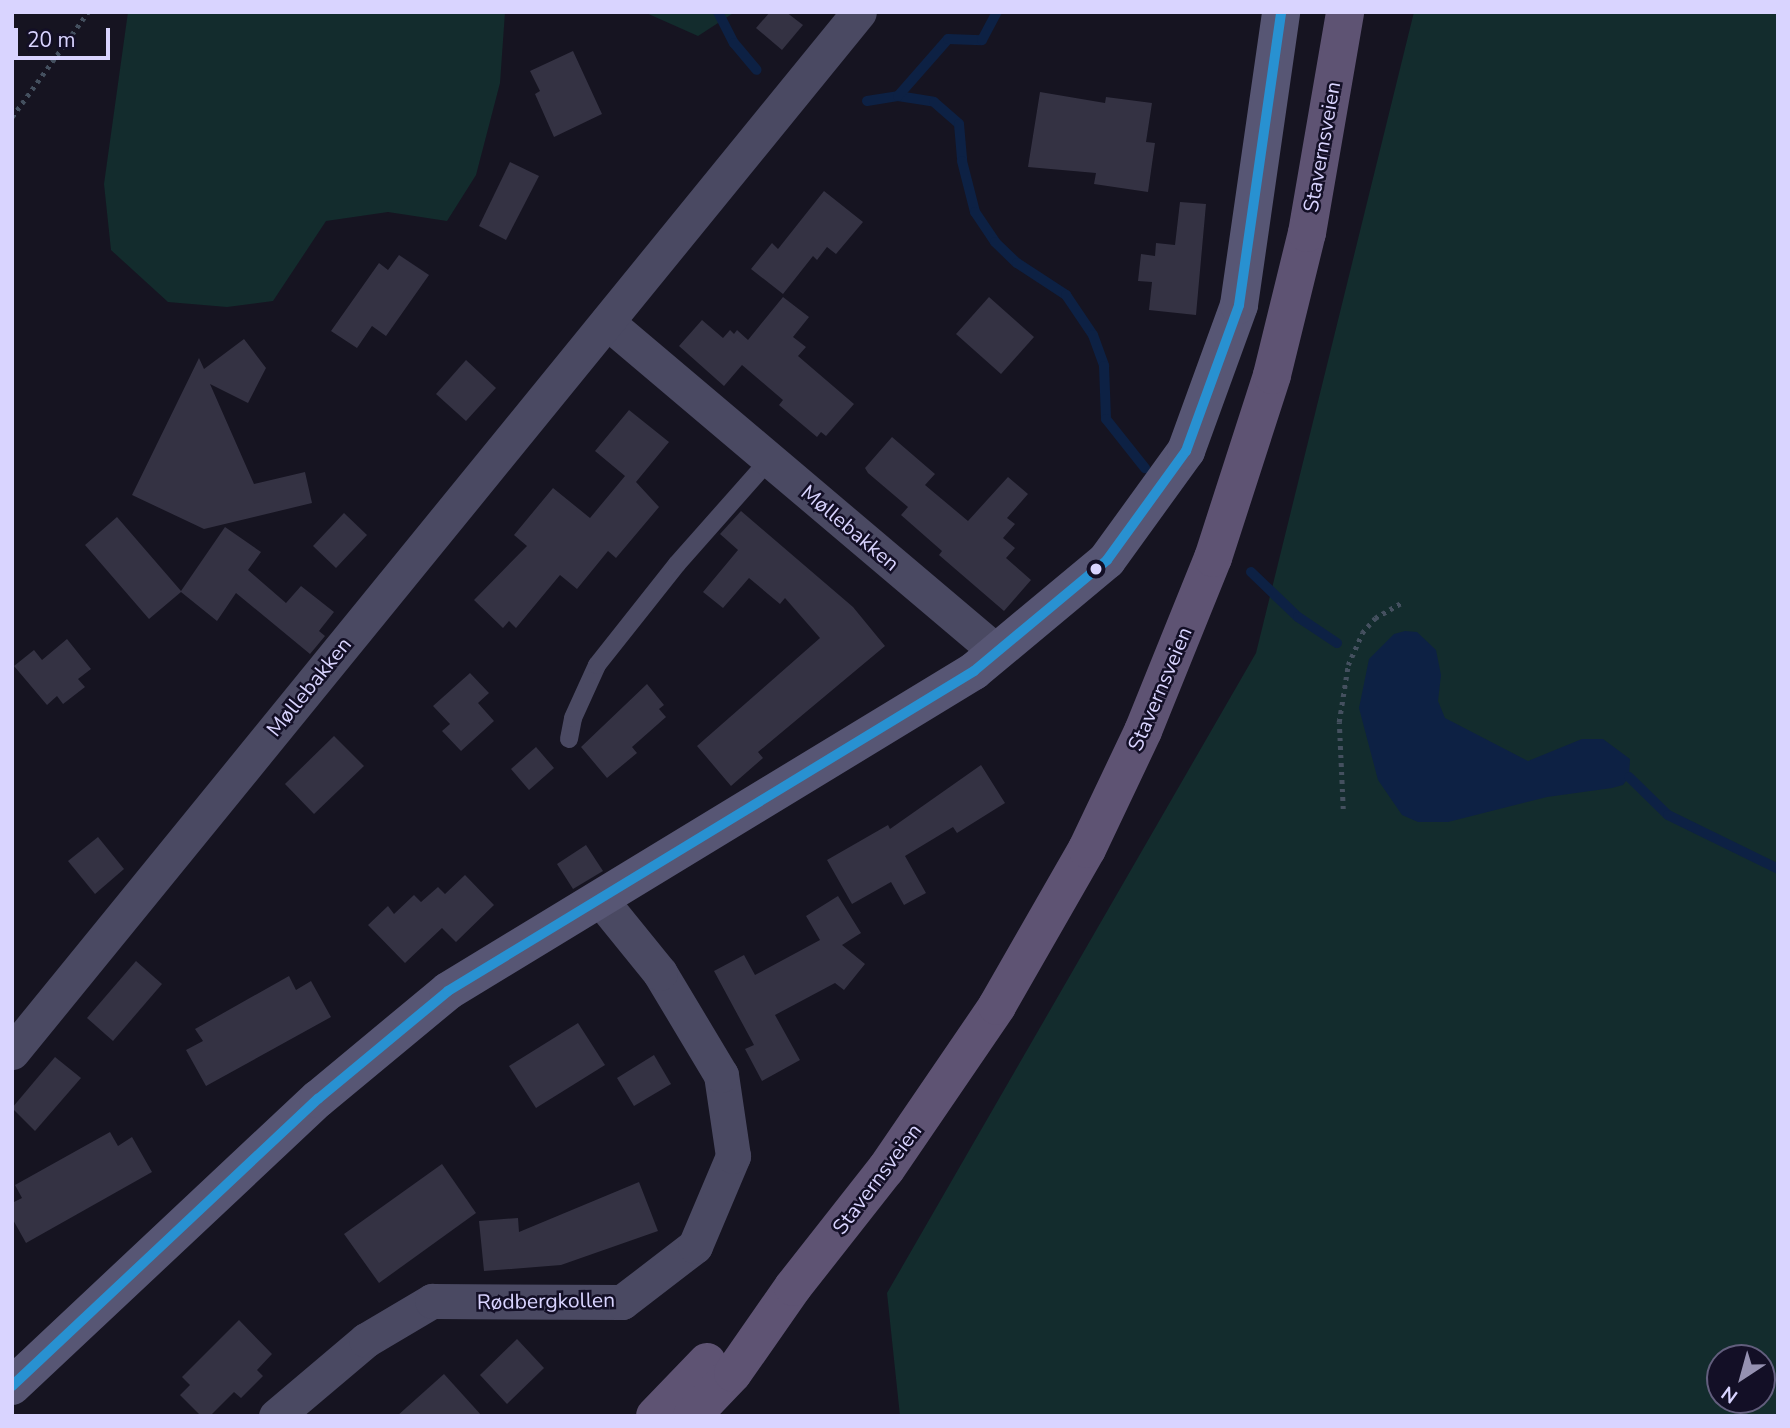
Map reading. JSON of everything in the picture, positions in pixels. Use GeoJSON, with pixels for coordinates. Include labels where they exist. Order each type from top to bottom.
{"type":"FeatureCollection","features":[{"type":"Feature","properties":{"kind":"main road","name":"Stavernsveien"},"geometry":{"type":"LineString","coordinates":[[692,1416],[733,1373],[793,1287],[886,1169],[997,1006],[1080,861],[1148,720],[1213,558],[1272,375],[1307,233],[1345,12]]}},
{"type":"Feature","properties":{"kind":"main road","name":"Stavernsveien"},"geometry":{"type":"LineString","coordinates":[[655,1416],[793,1287]]}},
{"type":"Feature","properties":{"kind":"street","name":"Møllebakken"},"geometry":{"type":"LineString","coordinates":[[12,1052],[859,12]]}},
{"type":"Feature","properties":{"kind":"street"},"geometry":{"type":"LineString","coordinates":[[12,1386],[318,1099],[438,999],[974,671],[1107,561],[1186,451],[1240,305],[1281,12]]}},
{"type":"Feature","properties":{"kind":"street","name":"Møllebakken"},"geometry":{"type":"LineString","coordinates":[[607,322],[997,652]]}},
{"type":"Feature","properties":{"kind":"street","name":"Rødbergkollen"},"geometry":{"type":"LineString","coordinates":[[276,1416],[366,1340],[432,1301],[622,1302],[695,1246],[733,1156],[721,1075],[660,973],[600,899]]}},
{"type":"Feature","properties":{"kind":"lane"},"geometry":{"type":"LineString","coordinates":[[569,739],[573,718],[597,665],[677,564],[769,460]]}},
{"type":"Feature","properties":{"kind":"path"},"geometry":{"type":"LineString","coordinates":[[12,117],[88,12]]}},
{"type":"Feature","properties":{"kind":"path"},"geometry":{"type":"LineString","coordinates":[[1343,809],[1339,722],[1348,665],[1362,634],[1375,618],[1401,603]]}},
{"type":"Feature","properties":{"kind":"green space"},"geometry":{"type":"Polygon","coordinates":[[[128,12],[505,12],[500,83],[476,175],[447,221],[388,212],[326,221],[273,301],[227,307],[168,302],[111,250],[104,184],[128,12]]]}},
{"type":"Feature","properties":{"kind":"green space"},"geometry":{"type":"Polygon","coordinates":[[[644,12],[735,12],[698,36],[644,12]]]}},
{"type":"Feature","properties":{"kind":"green space"},"geometry":{"type":"Polygon","coordinates":[[[1414,12],[1778,12],[1778,1416],[900,1416],[887,1293],[1256,653],[1414,12]]]}},
{"type":"Feature","properties":{"kind":"water"},"geometry":{"type":"Polygon","coordinates":[[[1417,632],[1436,650],[1441,675],[1438,701],[1445,718],[1528,761],[1582,739],[1603,739],[1630,759],[1629,777],[1623,785],[1612,788],[1547,797],[1448,822],[1418,822],[1402,815],[1378,780],[1359,708],[1369,659],[1394,634],[1417,632]]]}},
{"type":"Feature","properties":{"kind":"building"},"geometry":{"type":"Polygon","coordinates":[[[770,12],[786,12],[803,25],[782,50],[756,28],[770,12]]]}},
{"type":"Feature","properties":{"kind":"building"},"geometry":{"type":"Polygon","coordinates":[[[573,51],[602,114],[554,137],[535,94],[540,91],[530,71],[573,51]]]}},
{"type":"Feature","properties":{"kind":"building"},"geometry":{"type":"Polygon","coordinates":[[[1040,92],[1105,103],[1106,97],[1152,103],[1146,142],[1155,143],[1148,192],[1094,184],[1096,173],[1028,167],[1040,92]]]}},
{"type":"Feature","properties":{"kind":"building"},"geometry":{"type":"Polygon","coordinates":[[[510,162],[539,176],[506,240],[479,226],[510,162]]]}},
{"type":"Feature","properties":{"kind":"building"},"geometry":{"type":"Polygon","coordinates":[[[824,191],[863,222],[836,254],[827,247],[817,260],[813,256],[783,294],[751,269],[772,243],[778,249],[824,191]]]}},
{"type":"Feature","properties":{"kind":"building"},"geometry":{"type":"Polygon","coordinates":[[[1180,202],[1206,204],[1196,315],[1149,310],[1152,282],[1138,281],[1141,254],[1155,256],[1156,243],[1175,245],[1180,202]]]}},
{"type":"Feature","properties":{"kind":"building"},"geometry":{"type":"Polygon","coordinates":[[[399,255],[429,275],[386,336],[372,326],[357,348],[331,331],[379,263],[388,270],[399,255]]]}},
{"type":"Feature","properties":{"kind":"building"},"geometry":{"type":"Polygon","coordinates":[[[783,297],[809,317],[793,337],[806,347],[798,356],[854,404],[826,436],[821,432],[817,437],[779,405],[783,400],[742,365],[724,386],[679,346],[702,320],[723,338],[730,330],[734,334],[737,330],[748,340],[783,297]]]}},
{"type":"Feature","properties":{"kind":"building"},"geometry":{"type":"Polygon","coordinates":[[[989,297],[1034,337],[1001,374],[956,334],[989,297]]]}},
{"type":"Feature","properties":{"kind":"building"},"geometry":{"type":"Polygon","coordinates":[[[244,339],[266,368],[248,403],[210,384],[254,484],[305,472],[312,503],[204,529],[132,495],[199,358],[204,369],[244,339]]]}},
{"type":"Feature","properties":{"kind":"building"},"geometry":{"type":"Polygon","coordinates":[[[466,360],[496,388],[466,421],[436,394],[466,360]]]}},
{"type":"Feature","properties":{"kind":"building"},"geometry":{"type":"Polygon","coordinates":[[[629,410],[669,442],[636,482],[659,507],[616,558],[608,551],[577,589],[560,575],[516,628],[509,621],[503,628],[474,600],[527,546],[514,535],[553,488],[590,518],[625,476],[595,451],[629,410]]]}},
{"type":"Feature","properties":{"kind":"building"},"geometry":{"type":"Polygon","coordinates":[[[892,437],[935,474],[925,485],[968,521],[1008,477],[1028,494],[1007,518],[1015,524],[1003,538],[1015,548],[1006,558],[1031,580],[1004,611],[939,555],[942,551],[901,515],[908,507],[868,473],[865,468],[892,437]]]}},
{"type":"Feature","properties":{"kind":"building"},"geometry":{"type":"Polygon","coordinates":[[[741,511],[853,607],[885,646],[758,752],[763,758],[731,786],[697,746],[820,638],[785,598],[780,604],[749,578],[723,608],[703,592],[738,550],[720,534],[741,511]]]}},
{"type":"Feature","properties":{"kind":"building"},"geometry":{"type":"Polygon","coordinates":[[[344,513],[367,535],[336,568],[313,546],[344,513]]]}},
{"type":"Feature","properties":{"kind":"building"},"geometry":{"type":"Polygon","coordinates":[[[117,517],[181,591],[225,527],[261,552],[248,570],[286,603],[301,586],[334,612],[319,631],[325,636],[310,654],[236,593],[217,621],[181,592],[149,619],[85,545],[117,517]]]}},
{"type":"Feature","properties":{"kind":"building"},"geometry":{"type":"Polygon","coordinates":[[[67,639],[91,669],[78,679],[85,687],[63,704],[57,696],[47,705],[14,666],[34,650],[42,660],[67,639]]]}},
{"type":"Feature","properties":{"kind":"building"},"geometry":{"type":"Polygon","coordinates":[[[470,673],[489,693],[478,703],[494,721],[461,751],[442,731],[450,724],[433,706],[470,673]]]}},
{"type":"Feature","properties":{"kind":"building"},"geometry":{"type":"Polygon","coordinates":[[[647,684],[664,705],[659,709],[666,717],[632,747],[637,753],[607,778],[581,747],[647,684]]]}},
{"type":"Feature","properties":{"kind":"building"},"geometry":{"type":"Polygon","coordinates":[[[334,736],[364,766],[314,814],[285,784],[334,736]]]}},
{"type":"Feature","properties":{"kind":"building"},"geometry":{"type":"Polygon","coordinates":[[[536,747],[554,768],[529,790],[511,769],[536,747]]]}},
{"type":"Feature","properties":{"kind":"building"},"geometry":{"type":"Polygon","coordinates":[[[981,765],[1005,803],[957,833],[953,827],[905,856],[926,893],[904,905],[891,882],[852,904],[827,860],[888,825],[890,829],[981,765]]]}},
{"type":"Feature","properties":{"kind":"building"},"geometry":{"type":"Polygon","coordinates":[[[98,837],[124,869],[95,894],[68,861],[98,837]]]}},
{"type":"Feature","properties":{"kind":"building"},"geometry":{"type":"Polygon","coordinates":[[[586,845],[603,871],[573,889],[557,864],[586,845]]]}},
{"type":"Feature","properties":{"kind":"building"},"geometry":{"type":"Polygon","coordinates":[[[465,875],[494,905],[456,942],[442,928],[405,963],[368,925],[388,906],[394,914],[414,895],[421,902],[438,887],[445,894],[465,875]]]}},
{"type":"Feature","properties":{"kind":"building"},"geometry":{"type":"Polygon","coordinates":[[[838,896],[861,933],[842,945],[865,964],[844,990],[835,983],[775,1015],[800,1060],[762,1081],[745,1049],[754,1045],[714,971],[744,955],[755,975],[820,940],[806,916],[838,896]]]}},
{"type":"Feature","properties":{"kind":"building"},"geometry":{"type":"Polygon","coordinates":[[[136,961],[162,984],[113,1041],[87,1018],[136,961]]]}},
{"type":"Feature","properties":{"kind":"building"},"geometry":{"type":"Polygon","coordinates":[[[289,976],[296,990],[311,981],[331,1017],[206,1086],[186,1050],[203,1041],[195,1029],[289,976]]]}},
{"type":"Feature","properties":{"kind":"building"},"geometry":{"type":"Polygon","coordinates":[[[578,1023],[605,1065],[536,1108],[509,1066],[578,1023]]]}},
{"type":"Feature","properties":{"kind":"building"},"geometry":{"type":"Polygon","coordinates":[[[654,1055],[671,1084],[634,1106],[617,1078],[654,1055]]]}},
{"type":"Feature","properties":{"kind":"building"},"geometry":{"type":"Polygon","coordinates":[[[55,1057],[81,1078],[35,1131],[12,1108],[55,1057]]]}},
{"type":"Feature","properties":{"kind":"building"},"geometry":{"type":"Polygon","coordinates":[[[110,1132],[118,1146],[132,1137],[152,1172],[26,1243],[12,1218],[12,1203],[22,1198],[15,1185],[110,1132]]]}},
{"type":"Feature","properties":{"kind":"building"},"geometry":{"type":"Polygon","coordinates":[[[442,1164],[476,1213],[379,1283],[344,1234],[442,1164]]]}},
{"type":"Feature","properties":{"kind":"building"},"geometry":{"type":"Polygon","coordinates":[[[639,1182],[658,1231],[561,1265],[484,1271],[479,1221],[518,1218],[519,1232],[639,1182]]]}},
{"type":"Feature","properties":{"kind":"building"},"geometry":{"type":"Polygon","coordinates":[[[239,1320],[272,1354],[257,1370],[263,1376],[241,1398],[234,1392],[210,1416],[201,1416],[180,1395],[190,1385],[182,1377],[239,1320]]]}},
{"type":"Feature","properties":{"kind":"building"},"geometry":{"type":"Polygon","coordinates":[[[517,1339],[544,1368],[507,1404],[480,1375],[517,1339]]]}},
{"type":"Feature","properties":{"kind":"building"},"geometry":{"type":"Polygon","coordinates":[[[444,1374],[482,1416],[397,1416],[444,1374]]]}},
{"type":"Feature","properties":{"kind":"waterway"},"geometry":{"type":"LineString","coordinates":[[718,12],[734,43],[757,70]]}},
{"type":"Feature","properties":{"kind":"waterway"},"geometry":{"type":"LineString","coordinates":[[867,101],[898,96],[948,39],[982,40],[997,12]]}},
{"type":"Feature","properties":{"kind":"waterway"},"geometry":{"type":"LineString","coordinates":[[898,96],[934,102],[959,124],[962,161],[975,212],[995,242],[1017,263],[1066,295],[1093,335],[1104,366],[1106,419],[1145,468]]}},
{"type":"Feature","properties":{"kind":"waterway"},"geometry":{"type":"LineString","coordinates":[[1251,572],[1298,617],[1337,643]]}},
{"type":"Feature","properties":{"kind":"waterway"},"geometry":{"type":"LineString","coordinates":[[1629,777],[1668,815],[1778,869]]}},
{"type":"Feature","properties":{"kind":"transit line"},"geometry":{"type":"LineString","coordinates":[[12,1386],[318,1099],[448,991],[974,671],[1107,560],[1186,451],[1239,305],[1281,12]]}}]}
